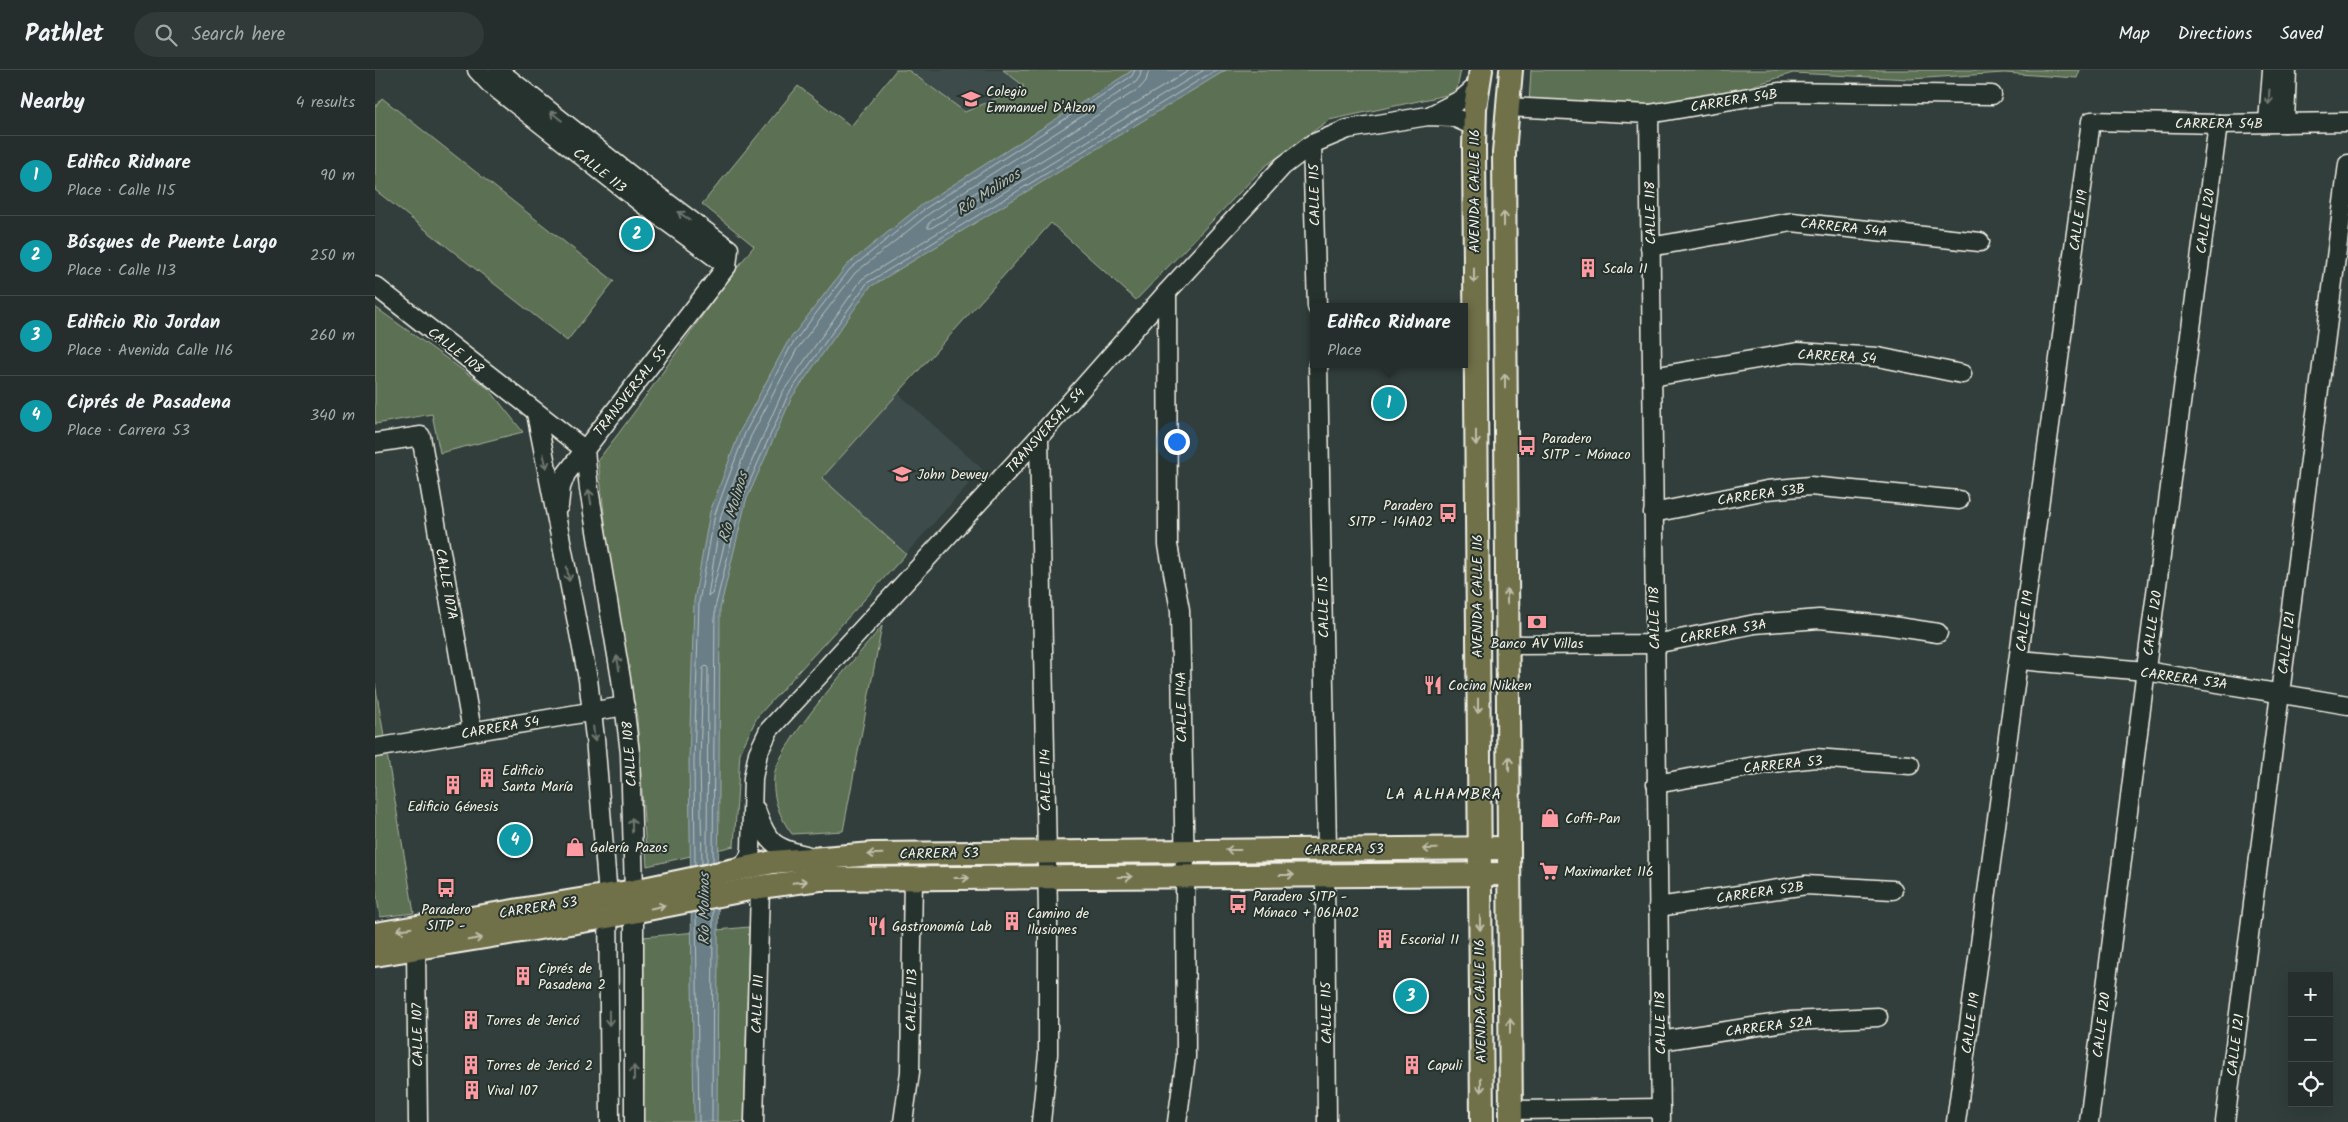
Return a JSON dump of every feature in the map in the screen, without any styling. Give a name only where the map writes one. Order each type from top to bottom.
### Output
[{"type":"main road","points":[[1511,70],[1506,107],[1504,163],[1511,1116]]},
{"type":"main road","name":"AVENIDA CALLE 116","points":[[1480,78],[1474,126],[1481,1122]]},
{"type":"main road","name":"CARRERA 53","points":[[375,934],[634,902],[681,892],[735,877],[773,862],[817,857],[873,854],[1509,848]]},
{"type":"main road","name":"CARRERA 53","points":[[735,877],[760,887],[820,879],[1509,874]]},
{"type":"main road","name":"CARRERA 53","points":[[375,955],[416,948],[607,906]]},
{"type":"street","points":[[2272,70],[2276,123]]},
{"type":"street","points":[[2276,123],[2287,70]]},
{"type":"street","name":"CALLE 113","points":[[491,73],[724,244],[729,249],[727,266],[640,202],[491,73]]},
{"type":"street","points":[[1428,116],[1462,99],[1480,78]]},
{"type":"street","name":"CARRERA 54B","points":[[1506,107],[1649,114],[1779,92],[1992,96]]},
{"type":"street","name":"CALLE 118","points":[[1649,114],[1661,1115]]},
{"type":"street","points":[[1312,144],[1348,129],[1428,116],[1453,117],[1474,126]]},
{"type":"street","name":"CARRERA 54B","points":[[2091,120],[2218,124],[2348,122]]},
{"type":"street","name":"CALLE 119","points":[[1956,1122],[2091,120]]},
{"type":"street","name":"CALLE 120","points":[[2089,1122],[2218,124]]},
{"type":"street","name":"TRANSVERSAL 54","points":[[735,877],[749,857],[751,849],[753,778],[758,753],[769,730],[1039,437],[1167,292],[1283,166],[1312,144]]},
{"type":"street","name":"CALLE 115","points":[[1312,144],[1317,303]]},
{"type":"street","name":"CALLE 121","points":[[2225,1122],[2348,164]]},
{"type":"street","name":"CARRERA 54A","points":[[1650,247],[1792,222],[1980,242]]},
{"type":"street","name":"TRANSVERSAL 55","points":[[560,526],[561,486],[566,474],[727,266]]},
{"type":"street","name":"CALLE 108","points":[[375,286],[585,450],[589,489],[625,706],[630,753],[634,902],[634,1122]]},
{"type":"street","name":"CALLE 114A","points":[[1167,292],[1168,544],[1180,610],[1185,876],[1186,1057],[1177,1122]]},
{"type":"street","name":"CARRERA 54","points":[[1652,377],[1798,352],[1878,357],[1962,374]]},
{"type":"street","name":"CALLE 115","points":[[1318,368],[1327,850]]},
{"type":"street","points":[[536,413],[560,526],[592,711],[607,906],[610,1122]]},
{"type":"street","name":"CALLE 107A","points":[[375,443],[421,436],[472,731]]},
{"type":"street","name":"CALLE 114","points":[[1039,437],[1047,852],[1048,1054],[1041,1122]]},
{"type":"street","name":"CARRERA 53B","points":[[1653,513],[1767,490],[1810,486],[1959,500]]},
{"type":"street","name":"CARRERA 53A","points":[[1508,645],[1655,644],[1755,624],[1819,619],[1885,625],[1938,633]]},
{"type":"street","name":"CARRERA 53A","points":[[2019,660],[2146,671],[2280,692],[2348,705]]},
{"type":"street","name":"CARRERA 54","points":[[375,748],[625,706]]},
{"type":"street","name":"CARRERA 53","points":[[1656,784],[1772,763],[1815,758],[1910,764]]},
{"type":"street","name":"TRANSVERSAL 54","points":[[753,802],[763,831],[773,845],[789,852],[817,857]]},
{"type":"street","name":"CALLE 115","points":[[1325,875],[1327,1122]]},
{"type":"street","name":"CALLE 113","points":[[903,1122],[910,1072],[913,878]]},
{"type":"street","name":"CARRERA 52B","points":[[1658,907],[1806,884],[1893,890]]},
{"type":"street","name":"CALLE 111","points":[[754,1122],[760,887]]},
{"type":"street","name":"CALLE 107","points":[[416,948],[419,1122]]},
{"type":"street","name":"CARRERA 52A","points":[[1660,1041],[1791,1021],[1878,1017]]},
{"type":"street","points":[[1511,1116],[1661,1115]]},
{"type":"shaded area","name":"Colegio Emmanuel D'Alzon","points":[[909,70],[1036,70],[1025,86],[964,112]]},
{"type":"shaded area","name":"John Dewey","points":[[898,393],[982,469],[906,554],[822,478]]},
{"type":"green space","points":[[896,70],[908,70],[965,112],[1024,86],[1003,70],[1461,70],[1456,93],[1329,120],[1264,167],[1136,300],[1051,223],[822,478],[906,554],[757,717],[740,753],[734,846],[647,866],[637,717],[611,574],[598,460],[754,246],[702,204],[798,86],[851,126]]},
{"type":"green space","points":[[1531,70],[2080,70],[2077,78],[2004,73],[1910,79],[1793,73],[1702,102],[1641,109],[1529,104]]},
{"type":"green space","points":[[382,98],[614,281],[567,341],[375,190],[375,107]]},
{"type":"green space","points":[[375,307],[489,389],[523,432],[440,453],[432,414],[375,424]]},
{"type":"green space","points":[[882,626],[843,831],[792,834],[784,821],[774,793],[774,777],[778,763],[788,744],[803,723]]},
{"type":"green space","points":[[375,683],[414,913],[380,917],[375,885]]},
{"type":"green space","points":[[749,927],[744,1122],[643,1122],[645,1025],[643,937]]},
{"type":"water","name":"Río Molinos","points":[[1133,70],[1226,70],[870,287],[792,397],[746,501],[720,609],[717,1122],[694,1122],[689,761],[694,601],[710,512],[740,431],[787,343],[847,265],[923,204]]},
{"type":"place","name":"Colegio Emmanuel D'Alzon","points":[[971,99]]},
{"type":"place","name":"Bósques de Puente Largo","points":[[637,234]]},
{"type":"place","name":"Scala II","points":[[1588,268]]},
{"type":"place","name":"Edifico Ridnare","points":[[1389,403]]},
{"type":"place","name":"Paradero SITP - Mónaco","points":[[1527,446]]},
{"type":"place","name":"John Dewey","points":[[902,474]]},
{"type":"place","name":"Paradero SITP - 141A02","points":[[1448,513]]},
{"type":"place","name":"Banco AV Villas","points":[[1537,622]]},
{"type":"place","name":"Cocina Nikken","points":[[1433,685]]},
{"type":"place","name":"Edificio Santa María","points":[[487,778]]},
{"type":"place","name":"Edificio Génesis","points":[[453,785]]},
{"type":"place","name":"Coffi-Pan","points":[[1550,818]]},
{"type":"place","name":"Ciprés de Pasadena","points":[[515,840]]},
{"type":"place","name":"Galería Pazos","points":[[575,847]]},
{"type":"place","name":"Maximarket 116","points":[[1549,871]]},
{"type":"place","name":"Paradero SITP -","points":[[446,888]]},
{"type":"place","name":"Paradero SITP - Mónaco + 061A02","points":[[1238,904]]},
{"type":"place","name":"Camino de Ilusiones","points":[[1012,921]]},
{"type":"place","name":"Gastronomía Lab","points":[[877,926]]},
{"type":"place","name":"Escorial II","points":[[1385,939]]},
{"type":"place","name":"Ciprés de Pasadena 2","points":[[523,976]]},
{"type":"place","name":"Edificio Rio Jordan","points":[[1411,996]]},
{"type":"place","name":"Torres de Jericó","points":[[471,1020]]},
{"type":"place","name":"Torres de Jericó 2","points":[[471,1065]]},
{"type":"place","name":"Capuli","points":[[1412,1065]]},
{"type":"place","name":"Vival 107","points":[[472,1090]]},
{"type":"district","name":"LA ALHAMBRA","points":[[1444,793]]}]
